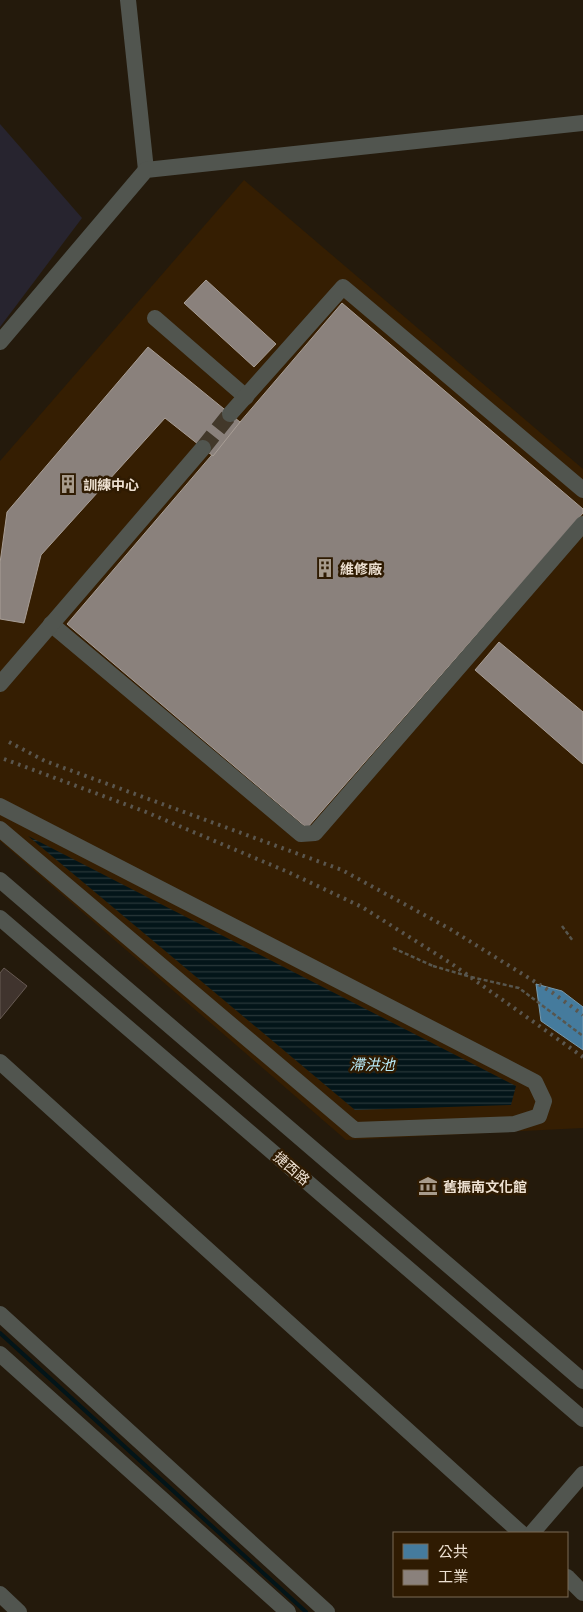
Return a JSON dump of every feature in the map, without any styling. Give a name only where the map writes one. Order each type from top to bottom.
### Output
[{"type":"street","points":[[128,0],[146,170]]},
{"type":"street","points":[[0,342],[146,170],[583,124]]},
{"type":"street","points":[[230,414],[343,287],[583,490]]},
{"type":"street","points":[[156,318],[246,397]]},
{"type":"street","points":[[0,684],[203,448]]},
{"type":"street","points":[[51,624],[301,834],[314,833],[583,524]]},
{"type":"street","points":[[0,806],[535,1082],[544,1101],[539,1116],[514,1124],[355,1130],[0,829]]},
{"type":"street","name":"捷西路","points":[[0,880],[583,1381]]},
{"type":"street","name":"捷西路","points":[[0,918],[583,1419]]},
{"type":"street","points":[[0,1062],[520,1532]]},
{"type":"street","points":[[0,1314],[328,1612]]},
{"type":"street","points":[[0,1354],[288,1612]]},
{"type":"street","points":[[533,1532],[583,1474]]},
{"type":"street","points":[[568,1578],[583,1593]]},
{"type":"street","points":[[0,1594],[19,1612]]},
{"type":"path","points":[[562,926],[573,940]]},
{"type":"path","points":[[393,948],[411,958],[433,966],[519,988],[583,1036]]},
{"type":"shaded area","points":[[0,124],[82,218],[0,327]]},
{"type":"shaded area","points":[[244,180],[583,469],[583,1128],[346,1140],[0,841],[0,461]]},
{"type":"water","name":"滯洪池","points":[[28,836],[516,1086],[511,1105],[355,1110]]},
{"type":"building: 公共","points":[[536,984],[562,991],[583,1007],[583,1050],[541,1021]]},
{"type":"building: 工業","points":[[206,280],[276,344],[254,367],[184,303]]},
{"type":"building: 工業","name":"維修廠","points":[[342,303],[583,509],[583,513],[307,828],[67,624]]},
{"type":"building: 工業","name":"訓練中心","points":[[148,347],[240,422],[213,456],[165,418],[41,555],[24,623],[0,619],[0,563],[7,512]]},
{"type":"building: 工業","points":[[499,642],[583,712],[583,764],[475,670]]},
{"type":"building: 其他","points":[[4,968],[27,986],[0,1019],[0,973]]},
{"type":"waterway","points":[[0,1333],[306,1612]]},
{"type":"tunnel","points":[[203,448],[230,414]]},
{"type":"railway","points":[[9,742],[45,761],[342,870],[450,929],[553,993],[583,1015]]},
{"type":"railway","points":[[4,759],[146,812],[288,872],[362,907],[452,964],[583,1057]]},
{"type":"place","name":"訓練中心","points":[[68,484]]},
{"type":"place","name":"維修廠","points":[[325,568]]},
{"type":"place","name":"舊振南文化館","points":[[428,1186]]}]
